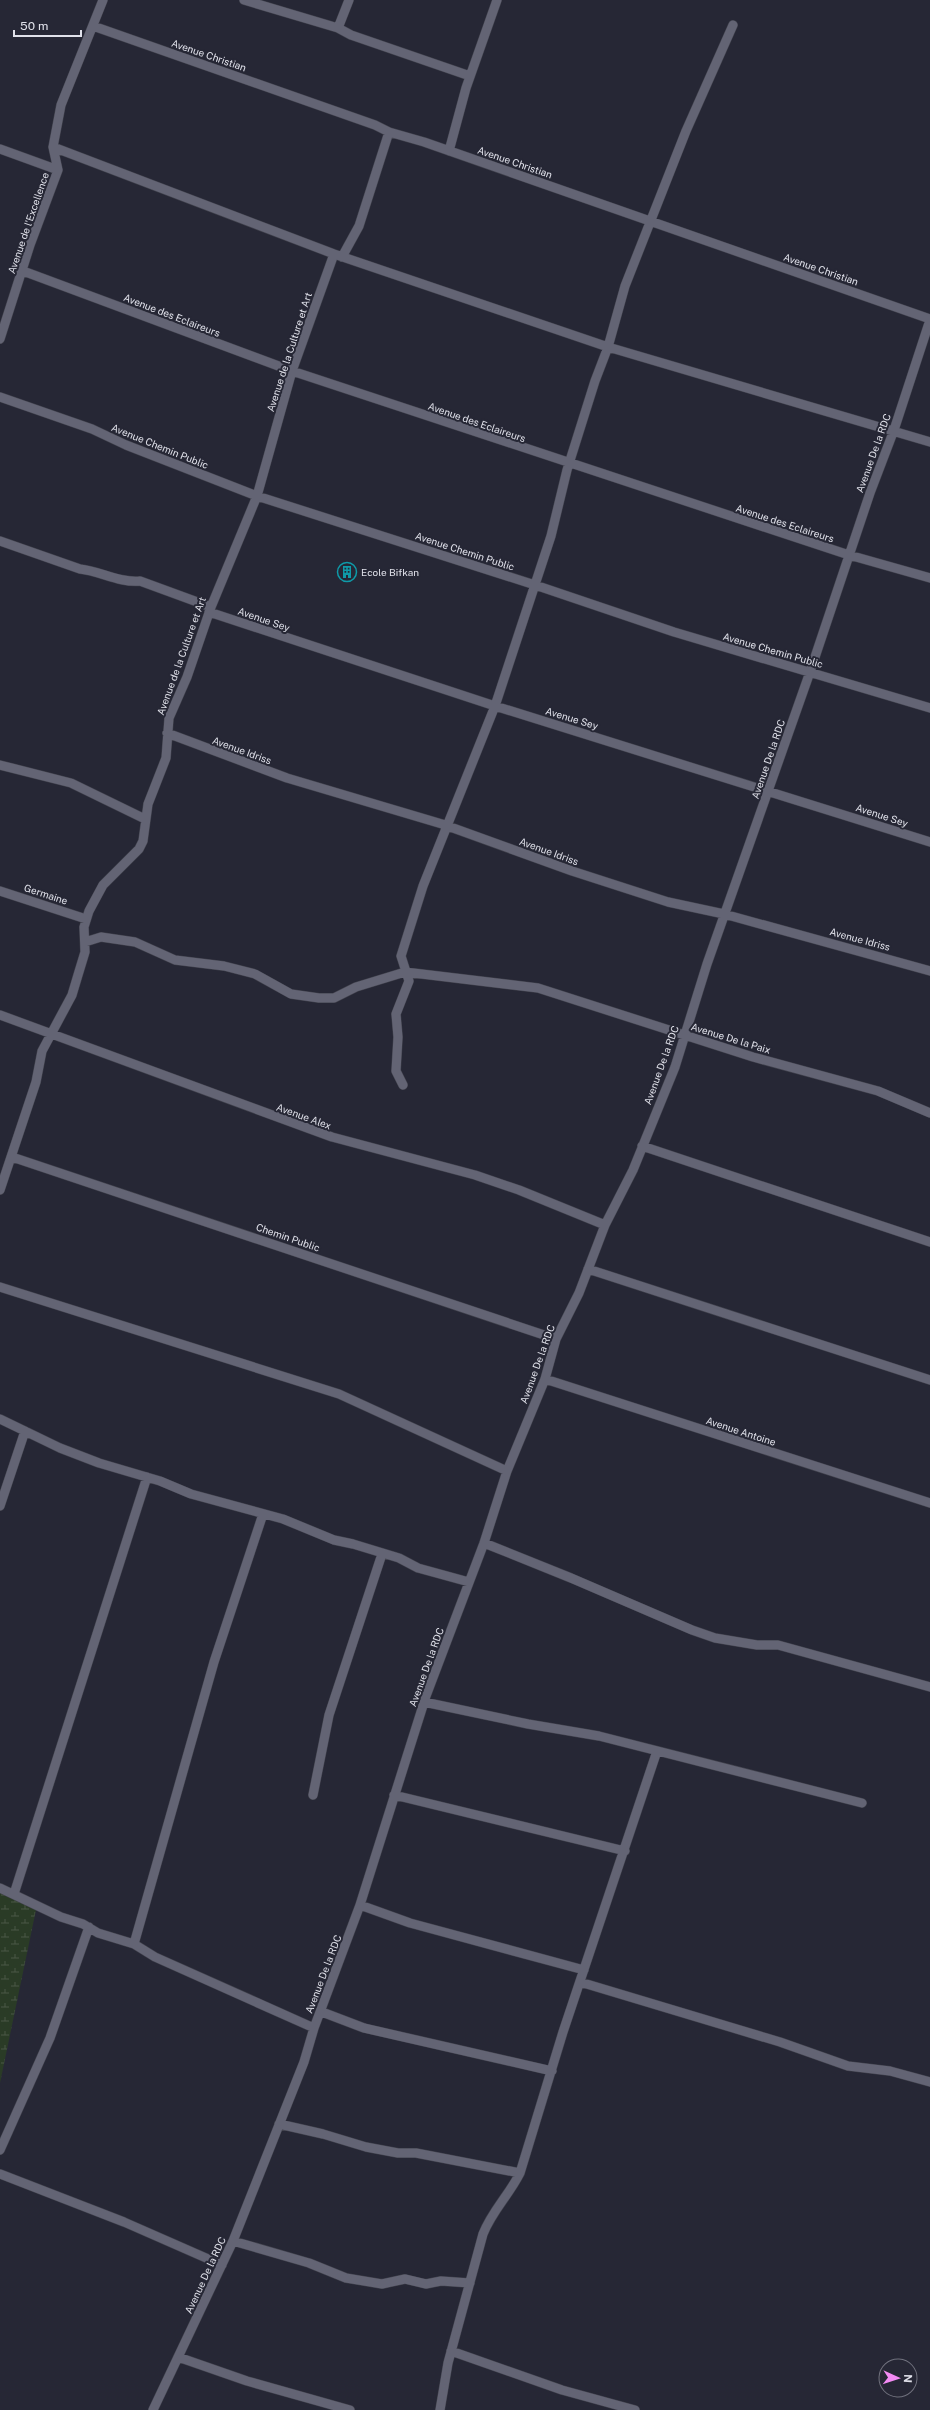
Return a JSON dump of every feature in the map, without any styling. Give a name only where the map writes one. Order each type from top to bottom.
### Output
[{"type":"street","name":"Avenue de l'Excellence","points":[[0,339],[58,170],[53,147],[61,105],[80,54],[103,0]]},
{"type":"street","points":[[244,0],[338,28],[351,35],[470,76]]},
{"type":"street","points":[[338,28],[349,0]]},
{"type":"street","points":[[449,151],[470,76],[497,0]]},
{"type":"street","points":[[403,1085],[396,1071],[398,1036],[396,1014],[410,981],[405,972],[401,956],[430,864],[448,827],[495,706],[551,536],[570,464],[595,381],[608,347],[620,300],[686,131],[733,25]]},
{"type":"street","name":"Avenue Christian","points":[[93,26],[375,125],[389,132],[449,151],[930,320]]},
{"type":"street","name":"Avenue de la Culture et Art","points":[[0,1190],[36,1082],[42,1051],[72,995],[85,952],[83,935],[86,919],[103,886],[139,849],[145,833],[145,820],[152,791],[166,758],[169,718],[187,677],[210,610],[258,496],[292,372],[338,255],[359,226],[389,132]]},
{"type":"street","points":[[53,147],[338,255],[608,347],[686,368],[750,391],[894,430],[930,442]]},
{"type":"street","points":[[0,149],[58,170]]},
{"type":"street","name":"Avenue des Eclaireurs","points":[[23,271],[292,372],[849,555],[930,578]]},
{"type":"street","name":"Avenue De la RDC","points":[[153,2410],[233,2241],[304,2062],[314,2028],[322,2012],[360,1906],[424,1702],[484,1543],[507,1471],[545,1380],[556,1339],[579,1293],[605,1225],[633,1170],[675,1067],[724,914],[769,790],[849,555],[894,430],[930,320]]},
{"type":"street","name":"Avenue Chemin Public","points":[[0,397],[92,429],[126,445],[258,496],[535,585],[674,632],[930,708]]},
{"type":"street","name":"Avenue Sey","points":[[0,541],[80,569],[92,570],[131,582],[140,581],[210,610],[495,706],[769,790],[930,842]]},
{"type":"street","name":"Avenue Idriss","points":[[167,733],[287,778],[448,827],[572,871],[668,902],[724,914],[930,971]]},
{"type":"street","points":[[0,765],[71,783],[145,820]]},
{"type":"street","name":"Germaine","points":[[0,891],[86,919]]},
{"type":"street","points":[[85,942],[101,936],[135,942],[175,960],[224,966],[255,974],[291,994],[319,998],[334,998],[356,987],[405,972]]},
{"type":"street","name":"Avenue De la Paix","points":[[405,972],[538,988],[752,1057],[878,1091],[930,1113]]},
{"type":"street","name":"Avenue Alex","points":[[0,1015],[332,1137],[475,1175],[519,1190],[605,1225]]},
{"type":"street","points":[[642,1146],[930,1242]]},
{"type":"street","name":"Chemin Public","points":[[12,1157],[556,1339]]},
{"type":"street","points":[[588,1269],[930,1380]]},
{"type":"street","points":[[0,1287],[339,1394],[507,1471]]},
{"type":"street","name":"Avenue Antoine","points":[[545,1380],[930,1504]]},
{"type":"street","points":[[0,1419],[99,1463],[147,1477],[192,1494],[303,1526],[334,1540],[382,1554],[418,1568],[469,1582]]},
{"type":"street","points":[[0,1506],[25,1431]]},
{"type":"street","points":[[14,1894],[147,1477]]},
{"type":"street","points":[[134,1944],[214,1662],[263,1514]]},
{"type":"street","points":[[484,1543],[715,1638],[756,1645],[778,1645],[930,1687]]},
{"type":"street","points":[[313,1794],[329,1715],[382,1554]]},
{"type":"street","points":[[424,1702],[528,1724],[599,1736],[862,1803]]},
{"type":"street","points":[[440,2410],[451,2351],[488,2220],[514,2186],[520,2173],[580,1982],[656,1751]]},
{"type":"street","points":[[394,1795],[624,1851]]},
{"type":"street","points":[[0,1888],[61,1917],[89,1927],[98,1933],[134,1944],[155,1957],[314,2028]]},
{"type":"street","points":[[360,1906],[410,1923],[584,1970]]},
{"type":"street","points":[[0,2150],[50,2038],[89,1927]]},
{"type":"street","points":[[580,1982],[780,2042],[848,2066],[890,2071],[930,2082]]},
{"type":"street","points":[[322,2012],[364,2028],[552,2071]]},
{"type":"street","points":[[279,2124],[323,2134],[366,2147],[398,2153],[416,2153],[520,2173]]},
{"type":"street","points":[[0,2174],[124,2222],[222,2265]]},
{"type":"street","points":[[233,2241],[309,2263],[346,2278],[382,2284],[405,2279],[426,2284],[441,2281],[470,2283]]},
{"type":"street","points":[[451,2351],[510,2373],[634,2410]]},
{"type":"street","points":[[178,2357],[247,2380],[350,2410]]},
{"type":"green space","points":[[0,1888],[37,1905],[0,2083]]},
{"type":"place","name":"Ecole Bifkan","points":[[347,572]]}]
